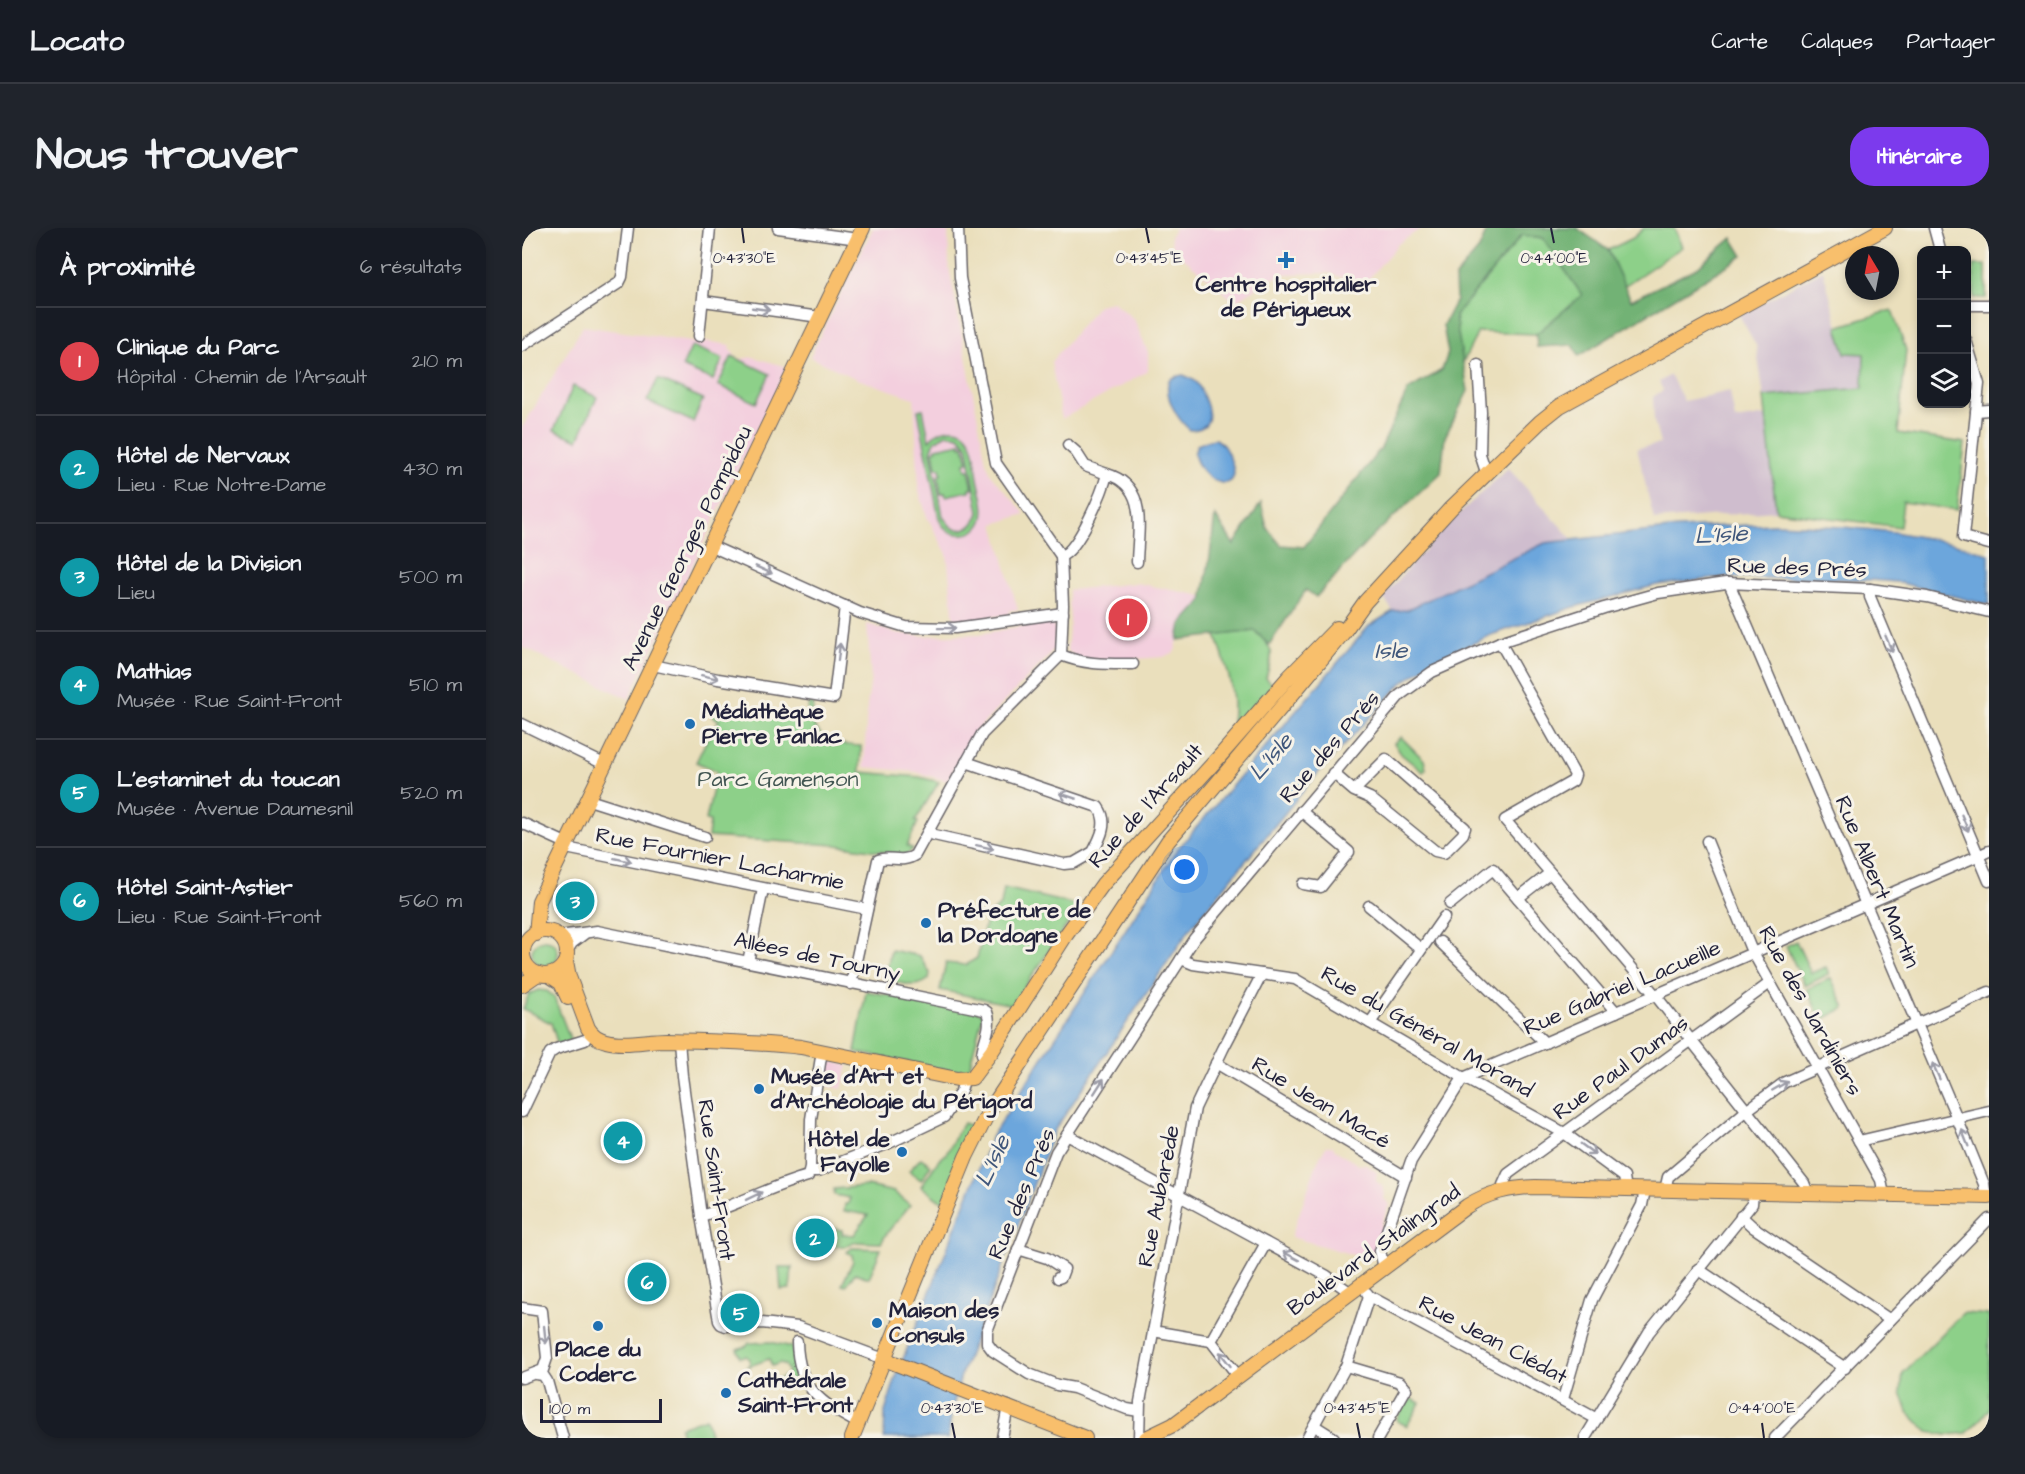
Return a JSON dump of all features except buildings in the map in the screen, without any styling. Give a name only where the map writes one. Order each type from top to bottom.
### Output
[{"type":"main road","points":[[852,1438],[889,1361],[966,1157],[988,1113],[1168,841],[1296,676],[1307,664],[1314,669],[1365,602],[1451,508],[1540,422],[1560,406],[1885,228]]},
{"type":"main road","name":"Avenue Georges Pompidou","points":[[526,951],[537,906],[861,233]]},
{"type":"main road","name":"Rue de l'Arsault","points":[[964,1080],[972,1078],[986,1060],[1060,944],[1103,884],[1365,602]]},
{"type":"main road","name":"Avenue Georges Pompidou","points":[[548,886],[544,910],[546,920],[555,935]]},
{"type":"main road","points":[[675,1040],[607,1050],[594,1047],[585,1040],[562,985],[530,969],[526,951],[543,932],[555,935],[566,956],[569,977],[588,1028],[598,1038],[614,1042],[675,1040],[777,1045],[822,1051],[964,1080]]},
{"type":"main road","points":[[522,985],[543,974],[559,970],[566,956]]},
{"type":"main road","name":"Boulevard Stalingrad","points":[[1152,1436],[1173,1425],[1238,1376],[1361,1291],[1384,1268],[1467,1206],[1503,1190],[1535,1187],[1988,1197]]},
{"type":"main road","points":[[889,1361],[1085,1438]]},
{"type":"street","points":[[522,346],[619,283],[622,277],[628,228]]},
{"type":"street","points":[[699,336],[710,228]]},
{"type":"street","points":[[778,228],[861,233]]},
{"type":"street","points":[[851,984],[878,860],[884,858],[905,860],[918,851],[982,734],[1061,655],[1063,613],[1061,556],[996,463],[960,278],[958,228]]},
{"type":"street","points":[[1934,228],[1939,246]]},
{"type":"street","points":[[703,302],[820,317]]},
{"type":"street","points":[[1971,305],[1989,305]]},
{"type":"street","points":[[1970,354],[1979,384],[1963,537],[1989,544]]},
{"type":"street","points":[[1478,365],[1481,412],[1480,454],[1487,475]]},
{"type":"street","points":[[1976,411],[1989,410]]},
{"type":"street","points":[[1068,446],[1085,466],[1124,481],[1133,494],[1138,519],[1137,562]]},
{"type":"street","points":[[1061,556],[1066,555],[1074,546],[1104,488],[1107,474]]},
{"type":"street","points":[[711,546],[888,623],[922,628],[955,628],[1063,613]]},
{"type":"street","name":"Rue des Prés","points":[[1139,1411],[1127,1409],[1074,1388],[1057,1385],[1029,1374],[990,1349],[987,1343],[987,1331],[1056,1152],[1181,959],[1194,939],[1400,695],[1431,672],[1500,642],[1658,593],[1729,583],[1870,589],[1927,597],[1989,612]]},
{"type":"street","name":"Rue Albert Martin","points":[[1729,583],[1988,1197]]},
{"type":"street","points":[[1870,589],[1870,597],[1989,881]]},
{"type":"street","points":[[653,665],[718,679],[834,698],[845,606]]},
{"type":"street","points":[[1500,642],[1575,775],[1573,781],[1505,820],[1654,995],[1804,1183],[1808,1193]]},
{"type":"street","points":[[1061,655],[1095,663],[1134,664]]},
{"type":"street","points":[[522,724],[606,765]]},
{"type":"street","points":[[1333,773],[1354,791],[1370,798],[1435,851],[1443,853],[1463,834],[1465,828],[1386,759],[1354,791]]},
{"type":"street","points":[[928,832],[934,836],[1064,864],[1074,863],[1093,852],[1099,842],[1105,822],[1098,807],[966,762]]},
{"type":"street","points":[[589,800],[705,837]]},
{"type":"street","points":[[1301,811],[1349,852],[1321,887],[1303,884]]},
{"type":"street","name":"Rue Fournier Lacharmie","points":[[522,823],[567,846],[763,889],[867,909]]},
{"type":"street","name":"Rue des Jardiniers","points":[[1707,841],[1750,947],[1881,1180],[1884,1195]]},
{"type":"street","name":"Rue Gabriel Lacueille","points":[[1464,1078],[1989,851]]},
{"type":"street","points":[[1450,904],[1493,870],[1616,1012]]},
{"type":"street","points":[[1518,898],[1550,873]]},
{"type":"street","points":[[748,962],[763,889]]},
{"type":"street","points":[[1369,906],[1421,950]]},
{"type":"street","points":[[1370,1023],[1444,917]]},
{"type":"street","points":[[566,956],[576,940],[589,932]]},
{"type":"street","name":"Allées de Tourny","points":[[555,935],[568,937],[589,932],[602,932],[987,1012],[990,1025],[982,1054],[986,1060]]},
{"type":"street","points":[[1440,942],[1545,1043]]},
{"type":"street","name":"Rue du Général Morand","points":[[1181,959],[1193,964],[1295,979],[1464,1078],[1564,1133],[1624,1177],[1626,1189]]},
{"type":"street","name":"Rue Aubarède","points":[[1139,1438],[1139,1411],[1196,1108],[1216,1063],[1262,974]]},
{"type":"street","name":"Rue Paul Dumas","points":[[1503,1190],[1508,1174],[1770,983]]},
{"type":"street","points":[[1665,1190],[1668,1178],[1773,1090],[1817,1067],[1989,992]]},
{"type":"street","points":[[522,1112],[550,1053],[585,1040]]},
{"type":"street","name":"Rue Saint-Front","points":[[675,1040],[716,1312],[721,1324],[729,1326],[762,1323],[798,1327],[889,1361]]},
{"type":"street","points":[[809,1173],[811,1119],[822,1051]]},
{"type":"street","name":"Rue Jean Macé","points":[[1216,1063],[1406,1176]]},
{"type":"street","points":[[1384,1268],[1380,1251],[1411,1161],[1464,1078]]},
{"type":"street","points":[[701,1216],[887,1144],[944,1117],[961,1091],[964,1080]]},
{"type":"street","points":[[1859,1141],[1989,1111]]},
{"type":"street","name":"Rue Jean Clédat","points":[[1067,1135],[1597,1419]]},
{"type":"street","points":[[1563,1399],[1592,1300],[1642,1205],[1645,1190]]},
{"type":"street","points":[[1585,1438],[1649,1332],[1752,1204],[1754,1192]]},
{"type":"street","points":[[1741,1216],[1753,1227],[1890,1320]]},
{"type":"street","points":[[1775,1438],[1989,1219]]},
{"type":"street","points":[[1211,1341],[1266,1243]]},
{"type":"street","points":[[1018,1249],[1047,1258],[1064,1269],[1061,1277],[1058,1278]]},
{"type":"street","points":[[1698,1269],[1845,1368]]},
{"type":"street","points":[[1307,1438],[1346,1366],[1361,1291]]},
{"type":"street","points":[[522,1308],[542,1311],[548,1358],[545,1367],[536,1374],[522,1378]]},
{"type":"street","points":[[1153,1330],[1211,1341],[1238,1376]]},
{"type":"street","points":[[797,1342],[801,1372],[808,1387],[834,1410],[858,1423]]},
{"type":"street","points":[[1346,1366],[1400,1382],[1406,1389],[1378,1438]]},
{"type":"street","points":[[536,1374],[544,1377],[550,1390],[563,1438]]},
{"type":"street","points":[[1002,1438],[1008,1406]]},
{"type":"street","points":[[1315,1426],[1334,1438]]},
{"type":"shaded area","points":[[873,228],[948,228],[949,267],[986,462],[991,474],[1025,514],[994,524],[1018,610],[1010,610],[1008,615],[954,622],[947,554],[927,517],[919,491],[914,398],[857,379],[810,357]]},
{"type":"shaded area","name":"Centre hospitalier de Périgueux","points":[[1175,228],[1422,228],[1398,244],[1366,282],[1359,283],[1328,273],[1284,274],[1267,281],[1235,302],[1173,249],[1170,237]]},
{"type":"shaded area","points":[[1823,270],[1845,353],[1864,354],[1863,388],[1764,397],[1756,345],[1739,315]]},
{"type":"shaded area","points":[[1113,302],[1134,319],[1148,352],[1148,371],[1062,419],[1051,362],[1098,305]]},
{"type":"shaded area","points":[[583,326],[704,344],[705,341],[731,345],[730,349],[735,356],[741,359],[753,357],[787,367],[629,699],[522,647],[522,428]]},
{"type":"shaded area","points":[[1670,375],[1684,401],[1730,391],[1735,420],[1767,415],[1776,511],[1654,520],[1637,448],[1660,444],[1654,421],[1653,397],[1663,390],[1659,382]]},
{"type":"shaded area","points":[[1508,468],[1572,539],[1545,543],[1407,611],[1393,611],[1383,597],[1443,529]]},
{"type":"shaded area","points":[[1136,583],[1203,596],[1202,601],[1181,624],[1176,649],[1173,653],[1163,657],[1110,661],[1078,659],[1067,650],[1070,622],[1069,590]]},
{"type":"shaded area","points":[[1044,622],[1052,624],[1056,630],[1054,648],[976,731],[947,781],[916,772],[864,767],[867,706],[871,679],[867,624],[897,633],[923,636],[980,634]]},
{"type":"shaded area","points":[[824,1060],[848,1065],[842,1089],[820,1084]]},
{"type":"shaded area","points":[[1327,1145],[1330,1147],[1332,1145],[1335,1150],[1359,1165],[1365,1164],[1377,1172],[1376,1181],[1383,1187],[1385,1195],[1383,1199],[1389,1205],[1371,1260],[1291,1237],[1318,1160]]},
{"type":"green space","points":[[1488,228],[1577,228],[1608,250],[1631,300],[1695,269],[1732,238],[1743,256],[1579,356],[1573,345],[1537,347],[1536,334],[1582,295],[1543,238],[1522,235],[1455,316],[1468,391],[1445,437],[1441,473],[1370,539],[1316,597],[1306,590],[1269,645],[1255,631],[1178,640],[1181,624],[1202,601],[1215,515],[1234,545],[1261,503],[1267,528],[1281,545],[1304,547],[1381,448],[1408,390],[1442,370],[1448,353],[1443,325],[1456,300],[1455,277],[1479,249]]},
{"type":"green space","points":[[1644,228],[1674,228],[1682,247],[1624,286],[1608,250],[1633,238]]},
{"type":"green space","points":[[1522,235],[1543,238],[1583,295],[1536,334],[1478,332],[1462,364],[1455,316]]},
{"type":"green space","points":[[1973,265],[1986,265],[1986,298],[1974,298]]},
{"type":"green space","points":[[1892,310],[1906,350],[1898,433],[1965,443],[1957,510],[1903,502],[1900,527],[1776,511],[1764,397],[1863,388],[1864,354],[1845,353],[1837,327]]},
{"type":"green space","points":[[692,346],[723,359],[713,380],[682,367]]},
{"type":"green space","points":[[732,356],[770,374],[756,403],[718,385]]},
{"type":"green space","points":[[658,379],[703,399],[693,422],[647,401]]},
{"type":"green space","points":[[573,386],[597,397],[578,440],[554,430]]},
{"type":"green space","points":[[923,409],[929,440],[939,432],[957,429],[971,442],[984,511],[980,524],[970,533],[950,532],[939,519],[918,410]],"holes":[[[946,434],[959,436],[967,446],[979,512],[973,524],[966,529],[952,528],[943,517],[931,451],[935,441]]]},
{"type":"green space","points":[[961,443],[961,446],[964,445],[968,462],[965,463],[966,470],[969,470],[973,488],[970,488],[970,491],[946,496],[945,493],[941,494],[938,476],[941,475],[940,468],[936,468],[933,451],[936,448]]},
{"type":"green space","points":[[1255,631],[1270,648],[1271,657],[1266,678],[1273,685],[1237,724],[1232,721],[1232,689],[1216,635]]},
{"type":"green space","name":"Parc Gamenson","points":[[809,701],[813,701],[813,721],[820,734],[832,741],[861,746],[860,772],[919,777],[939,782],[915,821],[918,822],[907,846],[913,849],[906,855],[836,845],[708,837],[710,821],[706,820],[717,771],[696,762],[709,735],[708,726],[714,729],[719,720],[712,716],[718,705],[736,712],[807,718]]},
{"type":"green space","points":[[1401,737],[1424,760],[1426,769],[1423,772],[1401,754],[1394,743]]},
{"type":"green space","points":[[1004,888],[1080,906],[1012,1005],[940,990],[946,963],[966,965],[977,958],[987,916],[1001,905]]},
{"type":"green space","points":[[545,940],[554,944],[558,953],[554,962],[545,966],[536,962],[532,953],[536,944]]},
{"type":"green space","points":[[1796,941],[1811,973],[1826,967],[1829,974],[1805,986],[1786,946]]},
{"type":"green space","points":[[891,950],[920,956],[930,973],[929,979],[914,985],[885,979]]},
{"type":"green space","points":[[1831,978],[1845,1008],[1821,1020],[1807,989]]},
{"type":"green space","points":[[538,990],[547,991],[554,997],[571,1041],[558,1045],[551,1023],[523,1009],[529,994]]},
{"type":"green space","points":[[866,991],[983,1014],[969,1069],[963,1073],[855,1052]]},
{"type":"green space","points":[[963,1123],[975,1127],[944,1201],[939,1200],[921,1186],[938,1161],[946,1154]]},
{"type":"green space","points":[[921,1158],[931,1165],[921,1180],[909,1171]]},
{"type":"green space","points":[[867,1186],[894,1192],[910,1205],[881,1243],[853,1242],[846,1246],[829,1247],[827,1228],[842,1230],[842,1234],[854,1235],[868,1215],[844,1211],[845,1204],[848,1204],[850,1198],[834,1195],[834,1189]]},
{"type":"green space","points":[[852,1248],[881,1249],[869,1278],[855,1273],[846,1286],[842,1285],[853,1261],[852,1255],[847,1252]]},
{"type":"green space","points":[[779,1267],[792,1267],[790,1289],[781,1290]]},
{"type":"green space","points":[[1963,1313],[1989,1315],[1989,1410],[1967,1433],[1947,1435],[1928,1432],[1908,1412],[1901,1392],[1903,1373]]},
{"type":"green space","points":[[770,1342],[792,1347],[797,1369],[794,1369],[796,1377],[779,1387],[777,1380],[788,1372],[785,1365],[780,1363],[772,1366],[769,1359],[747,1367],[750,1359],[746,1356],[740,1357],[737,1349],[749,1343]]},
{"type":"green space","points":[[1408,1397],[1420,1403],[1407,1426],[1397,1419]]},
{"type":"green space","points":[[706,1418],[711,1438],[682,1438],[680,1427]]},
{"type":"water","points":[[1183,375],[1197,383],[1209,413],[1207,423],[1198,429],[1190,430],[1185,426],[1176,414],[1168,393],[1169,380]]},
{"type":"water","points":[[1216,439],[1226,450],[1234,470],[1233,478],[1228,482],[1222,483],[1206,474],[1194,454],[1197,445]]},
{"type":"water","name":"Isle","points":[[1776,524],[1894,532],[1953,543],[1989,554],[1989,605],[1897,582],[1870,580],[1728,577],[1657,585],[1574,607],[1491,635],[1431,663],[1402,683],[1318,773],[1189,930],[1054,1131],[961,1375],[948,1438],[884,1438],[885,1412],[897,1374],[992,1136],[1177,850],[1369,626],[1393,611],[1407,610],[1545,543],[1678,528]]},
{"type":"place","name":"Centre hospitalier de Périgueux","points":[[1286,260]]},
{"type":"place","name":"Clinique du Parc","points":[[1128,618]]},
{"type":"place","name":"Médiathèque Pierre Fanlac","points":[[690,724]]},
{"type":"place","name":"Hôtel de la Division","points":[[575,901]]},
{"type":"place","name":"Préfecture de la Dordogne","points":[[926,923]]},
{"type":"place","name":"Musée d'Art et d'Archéologie du Périgord","points":[[759,1089]]},
{"type":"place","name":"Mathias","points":[[623,1141]]},
{"type":"place","name":"Hôtel de Fayolle","points":[[902,1152]]},
{"type":"place","name":"Hôtel de Nervaux","points":[[815,1238]]},
{"type":"place","name":"Hôtel Saint-Astier","points":[[647,1282]]},
{"type":"place","name":"L'estaminet du toucan","points":[[740,1313]]},
{"type":"place","name":"Maison des Consuls","points":[[877,1323]]},
{"type":"place","name":"Place du Coderc","points":[[598,1326]]},
{"type":"place","name":"Cathédrale Saint-Front","points":[[726,1393]]},
{"type":"water label","name":"L'Isle","points":[[1721,535]]},
{"type":"water label","name":"L'Isle","points":[[1271,757]]},
{"type":"water label","name":"L'Isle","points":[[993,1161]]}]
